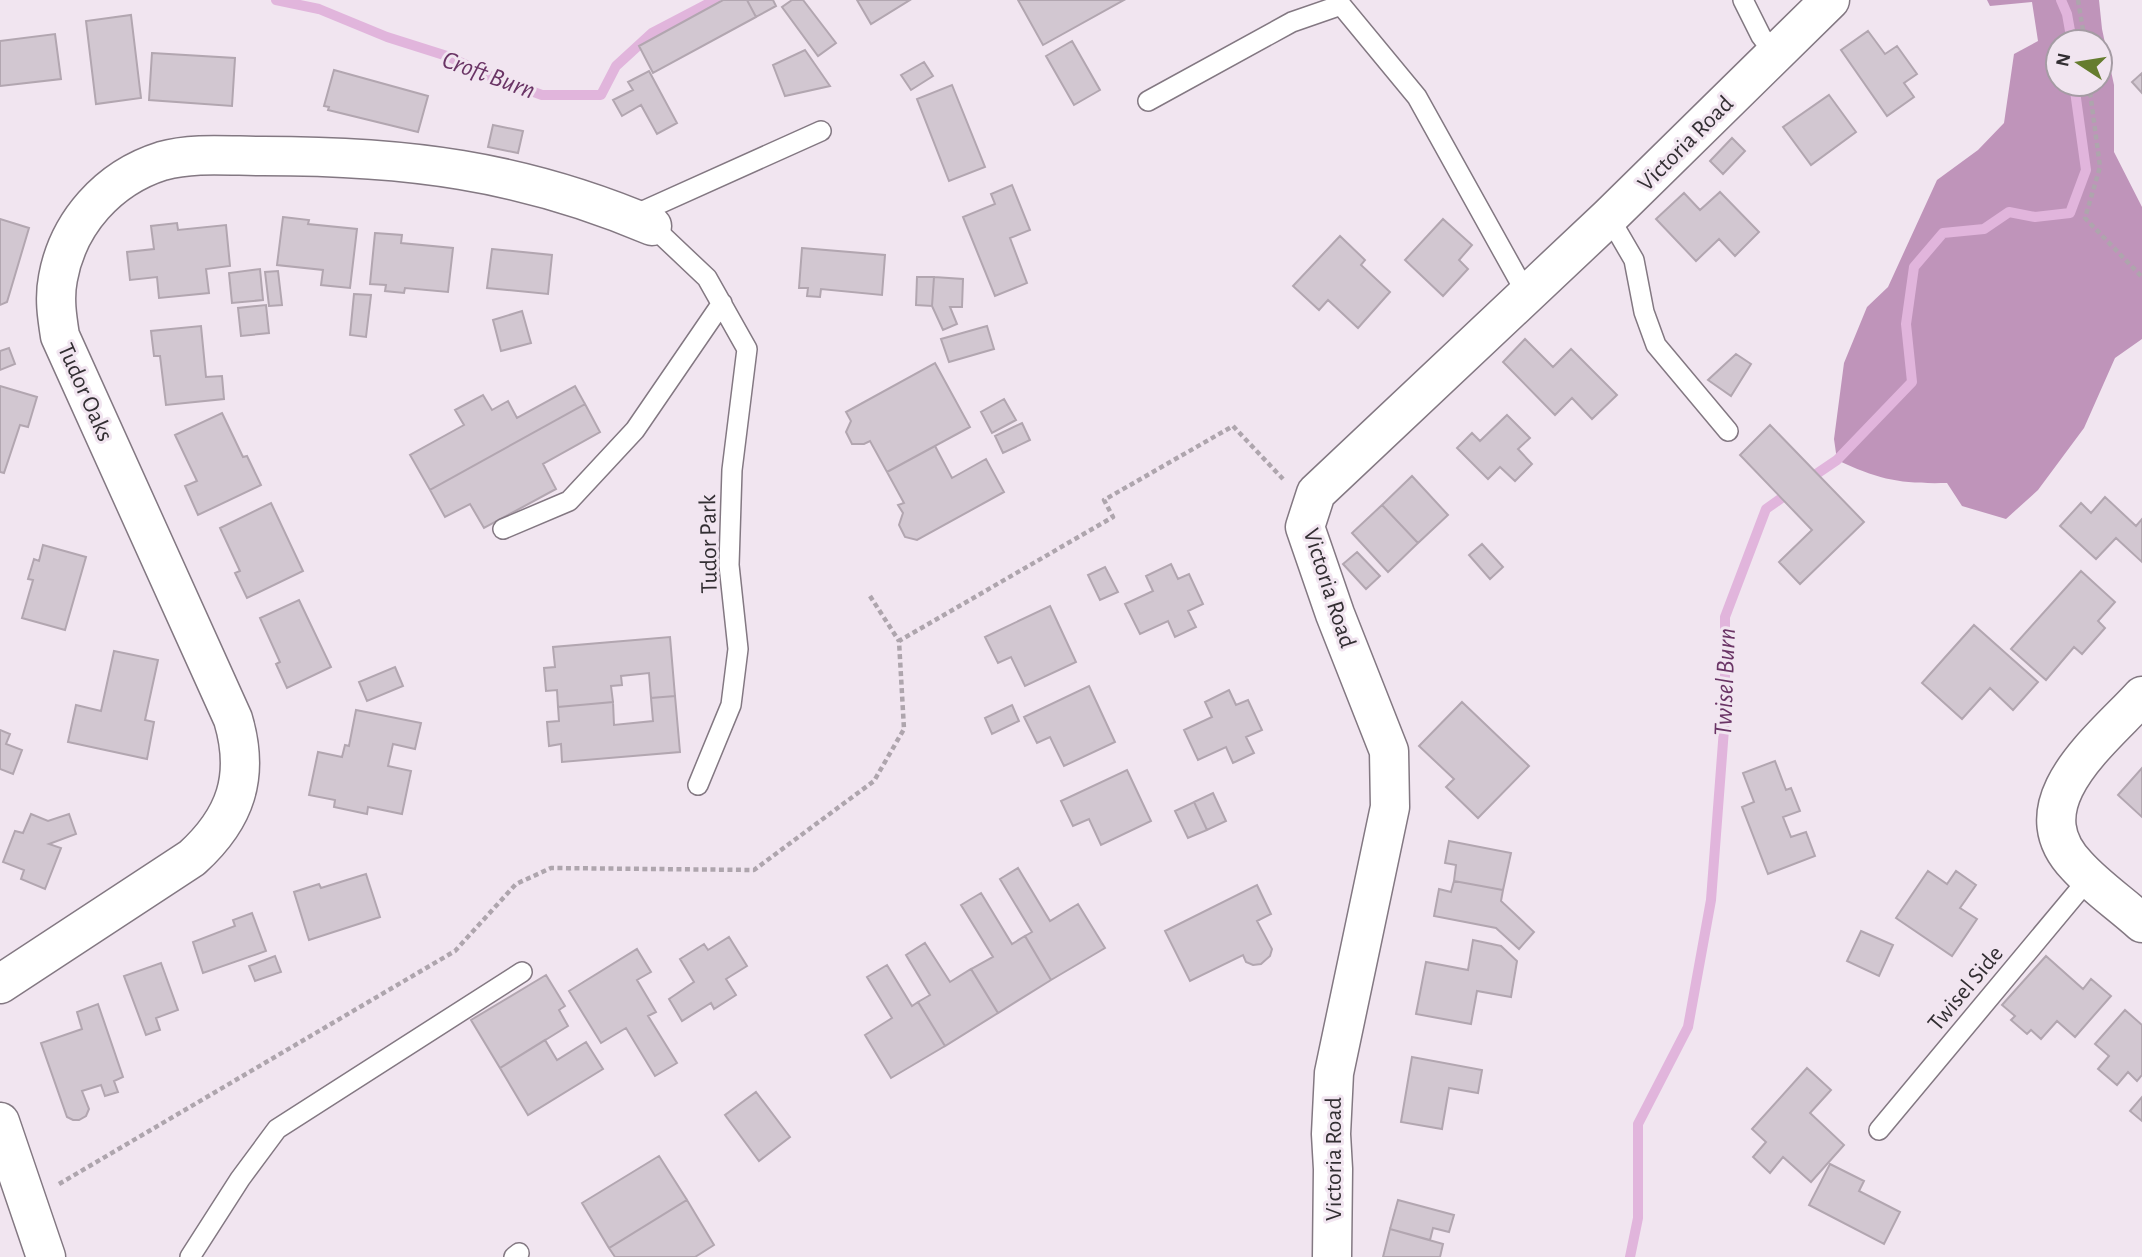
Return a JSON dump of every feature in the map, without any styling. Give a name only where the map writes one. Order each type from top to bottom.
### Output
[{"type":"street","name":"Victoria Road","points":[[1332,1257],[1331,1133],[1334,1073],[1390,807],[1389,751],[1335,614],[1306,527],[1316,493],[1609,217],[1830,0]]},
{"type":"street","name":"Tudor Oaks","points":[[0,984],[192,858],[208,843],[232,807],[241,764],[233,719],[60,337],[56,308],[64,253],[76,227],[93,205],[114,185],[137,171],[163,161],[191,156],[326,156],[412,162],[470,170],[581,198],[642,221]]},
{"type":"street","points":[[2142,696],[2070,774],[2056,807],[2056,825],[2060,841],[2077,867],[2142,923]]},
{"type":"street","points":[[0,1122],[46,1257]]},
{"type":"lane","points":[[1743,0],[1761,36],[1775,54]]},
{"type":"lane","points":[[1148,101],[1292,22],[1341,5],[1417,97],[1526,293]]},
{"type":"lane","points":[[642,221],[821,131]]},
{"type":"lane","points":[[1609,217],[1634,260],[1644,312],[1656,345],[1728,432]]},
{"type":"lane","name":"Tudor Park","points":[[642,221],[708,278],[747,349],[732,470],[730,511],[729,565],[738,649],[731,705],[698,785]]},
{"type":"lane","points":[[503,529],[569,501],[635,430],[722,303]]},
{"type":"lane","name":"Twisel Side","points":[[1879,1130],[2090,877]]},
{"type":"lane","points":[[190,1257],[240,1179],[277,1129],[522,972]]},
{"type":"path","points":[[2078,0],[2083,28]]},
{"type":"path","points":[[2091,98],[2100,167],[2085,218],[2142,277]]},
{"type":"path","points":[[870,596],[900,641]]},
{"type":"shaded area","points":[[1987,0],[2099,0],[2102,28],[2044,28],[2044,98],[2114,98],[2114,152],[2142,207],[2142,339],[2115,358],[2084,428],[2038,490],[2006,519],[1962,506],[1947,483],[1916,483],[1891,479],[1837,460],[1834,439],[1844,363],[1867,307],[1888,287],[1937,180],[1978,150],[2004,123],[2014,54],[2038,41],[2032,2],[1990,6]]},
{"type":"building","points":[[723,0],[747,0],[756,17],[653,73],[639,46]]},
{"type":"building","points":[[747,0],[773,0],[776,6],[756,17]]},
{"type":"building","points":[[792,0],[803,0],[836,43],[818,56],[782,7]]},
{"type":"building","points":[[857,0],[910,0],[871,24]]},
{"type":"building","points":[[1018,0],[1124,0],[1043,45]]},
{"type":"building","points":[[131,15],[141,98],[96,104],[86,21]]},
{"type":"building","points":[[1868,31],[1885,54],[1897,46],[1917,74],[1904,83],[1914,97],[1887,116],[1841,50]]},
{"type":"building","points":[[55,34],[61,79],[0,86],[0,41]]},
{"type":"building","points":[[1072,41],[1100,90],[1074,105],[1046,56]]},
{"type":"building","points":[[805,50],[830,86],[785,96],[773,65]]},
{"type":"building","points":[[152,53],[235,58],[232,106],[149,100]]},
{"type":"building","points":[[924,62],[933,76],[911,90],[901,75]]},
{"type":"building","points":[[334,70],[428,96],[418,132],[328,110],[329,107],[324,106]]},
{"type":"building","points":[[649,71],[677,123],[657,134],[641,105],[622,116],[613,100],[633,90],[628,82]]},
{"type":"building","points":[[2142,73],[2142,93],[2132,82]]},
{"type":"building","points":[[952,85],[985,167],[949,181],[917,99]]},
{"type":"building","points":[[1829,95],[1856,132],[1811,165],[1783,127]]},
{"type":"building","points":[[493,125],[523,131],[518,153],[488,147]]},
{"type":"building","points":[[1732,138],[1745,151],[1723,174],[1710,161]]},
{"type":"building","points":[[1012,185],[1030,230],[1010,238],[1027,283],[995,296],[963,217],[995,204],[991,194]]},
{"type":"building","points":[[1720,192],[1759,232],[1735,256],[1719,239],[1696,261],[1656,219],[1684,193],[1700,210]]},
{"type":"building","points":[[283,217],[309,220],[308,224],[357,229],[350,288],[321,285],[323,270],[277,265]]},
{"type":"building","points":[[0,219],[29,228],[7,302],[0,305]]},
{"type":"building","points":[[1443,219],[1472,245],[1459,260],[1468,269],[1443,296],[1405,260]]},
{"type":"building","points":[[177,223],[178,230],[226,225],[230,266],[206,269],[209,293],[159,298],[157,277],[130,280],[127,252],[154,249],[151,226]]},
{"type":"building","points":[[375,233],[402,235],[401,243],[453,248],[448,292],[405,288],[404,293],[385,291],[386,285],[370,284]]},
{"type":"building","points":[[1340,236],[1365,260],[1361,265],[1390,292],[1358,328],[1328,300],[1319,310],[1293,286]]},
{"type":"building","points":[[802,248],[885,255],[882,295],[821,289],[820,297],[807,296],[808,288],[799,288]]},
{"type":"building","points":[[492,249],[552,255],[548,294],[487,288]]},
{"type":"building","points":[[260,269],[263,300],[232,303],[229,273]]},
{"type":"building","points":[[278,271],[282,305],[269,306],[265,272]]},
{"type":"building","points":[[917,277],[934,277],[932,306],[916,305]]},
{"type":"building","points":[[934,277],[963,279],[962,307],[950,307],[957,324],[943,330],[932,306]]},
{"type":"building","points":[[354,294],[371,295],[366,337],[350,335]]},
{"type":"building","points":[[266,305],[269,333],[241,336],[238,308]]},
{"type":"building","points":[[522,311],[531,343],[501,351],[493,320]]},
{"type":"building","points":[[201,326],[206,377],[222,376],[224,399],[166,405],[160,356],[154,356],[151,331]]},
{"type":"building","points":[[987,326],[994,349],[949,362],[941,339]]},
{"type":"building","points":[[1525,339],[1553,367],[1571,349],[1617,395],[1592,419],[1572,398],[1555,415],[1503,362]]},
{"type":"building","points":[[9,348],[15,364],[0,370],[0,351]]},
{"type":"building","points":[[1736,354],[1751,364],[1731,396],[1708,380]]},
{"type":"building","points":[[935,363],[970,427],[887,472],[870,441],[852,444],[846,432],[851,421],[846,412]]},
{"type":"building","points":[[0,386],[37,397],[28,427],[20,425],[4,473],[0,472]]},
{"type":"building","points":[[575,386],[585,404],[430,490],[410,455],[464,425],[455,410],[483,395],[492,410],[508,401],[517,418]]},
{"type":"building","points":[[1004,399],[1016,420],[992,433],[981,412]]},
{"type":"building","points":[[585,404],[600,432],[543,464],[556,489],[484,528],[470,504],[445,517],[430,490]]},
{"type":"building","points":[[222,413],[243,457],[247,456],[261,485],[198,515],[185,486],[197,481],[175,435]]},
{"type":"building","points":[[1507,415],[1530,438],[1518,449],[1532,464],[1515,481],[1500,467],[1488,479],[1457,448],[1472,433],[1480,441]]},
{"type":"building","points":[[1022,423],[1030,440],[1003,453],[995,436]]},
{"type":"building","points":[[1770,425],[1864,522],[1800,584],[1779,562],[1812,530],[1740,455]]},
{"type":"building","points":[[935,446],[952,478],[986,459],[1004,492],[917,540],[905,537],[899,525],[903,513],[898,505],[904,503],[887,472]]},
{"type":"building","points":[[1412,476],[1448,515],[1418,543],[1382,505]]},
{"type":"building","points":[[2105,497],[2136,526],[2142,519],[2142,562],[2116,538],[2096,559],[2060,526],[2081,503],[2091,513]]},
{"type":"building","points":[[271,503],[303,571],[247,598],[235,573],[240,571],[220,528]]},
{"type":"building","points":[[1382,505],[1418,543],[1388,572],[1352,533]]},
{"type":"building","points":[[1482,544],[1503,567],[1490,579],[1469,555]]},
{"type":"building","points":[[43,545],[86,557],[65,630],[22,618],[33,580],[28,579],[34,559],[39,561]]},
{"type":"building","points":[[1357,552],[1380,576],[1366,589],[1343,564]]},
{"type":"building","points":[[1171,564],[1178,579],[1189,574],[1203,604],[1188,611],[1196,627],[1175,637],[1168,621],[1140,634],[1125,604],[1153,591],[1146,576]]},
{"type":"building","points":[[1105,567],[1118,592],[1100,600],[1088,575]]},
{"type":"building","points":[[2081,571],[2115,602],[2098,621],[2105,628],[2082,654],[2074,647],[2046,680],[2011,649]]},
{"type":"building","points":[[299,600],[331,667],[287,688],[276,664],[280,662],[260,618]]},
{"type":"building","points":[[1050,606],[1076,662],[1025,686],[1011,657],[998,663],[985,637]]},
{"type":"building","points":[[1974,625],[2038,682],[2013,710],[1990,688],[1962,719],[1922,683]]},
{"type":"building","points":[[670,637],[675,696],[651,698],[649,673],[621,676],[622,685],[611,686],[613,702],[558,707],[557,690],[546,691],[544,668],[555,667],[553,647]]},
{"type":"building","points":[[114,651],[158,660],[145,720],[154,722],[147,759],[68,742],[76,705],[101,711]]},
{"type":"building","points":[[395,667],[403,686],[367,701],[359,682]]},
{"type":"building","points":[[1089,686],[1115,742],[1064,766],[1050,737],[1037,743],[1024,717]]},
{"type":"building","points":[[1229,690],[1236,705],[1248,700],[1262,730],[1246,737],[1254,753],[1233,763],[1226,747],[1198,760],[1184,730],[1212,717],[1205,702]]},
{"type":"building","points":[[675,696],[680,752],[562,762],[561,744],[549,746],[547,722],[559,721],[558,707],[613,702],[614,725],[653,721],[651,698]]},
{"type":"building","points":[[1462,702],[1529,766],[1478,818],[1446,787],[1454,779],[1419,746]]},
{"type":"building","points":[[1012,705],[1019,721],[992,734],[985,718]]},
{"type":"building","points":[[356,710],[421,723],[415,749],[393,744],[388,766],[411,771],[402,814],[368,807],[367,814],[334,807],[335,800],[309,795],[318,752],[342,757],[345,745],[349,746]]},
{"type":"building","points":[[0,730],[10,734],[6,744],[22,750],[13,774],[0,769]]},
{"type":"building","points":[[1775,761],[1786,790],[1791,788],[1800,811],[1783,817],[1791,837],[1806,832],[1815,856],[1768,874],[1742,807],[1754,802],[1743,773]]},
{"type":"building","points":[[2142,768],[2142,817],[2118,795]]},
{"type":"building","points":[[1127,770],[1151,821],[1101,845],[1089,819],[1073,826],[1061,801]]},
{"type":"building","points":[[1213,793],[1226,821],[1207,830],[1194,802]]},
{"type":"building","points":[[1194,802],[1207,830],[1188,838],[1175,811]]},
{"type":"building","points":[[31,814],[48,821],[69,814],[76,834],[49,844],[61,848],[45,889],[21,879],[24,870],[3,862],[15,831],[23,833]]},
{"type":"building","points":[[1449,841],[1511,853],[1503,890],[1454,881],[1456,865],[1445,863]]},
{"type":"building","points":[[1018,868],[1050,921],[1078,904],[1105,948],[1051,980],[1025,936],[1032,932],[1000,879]]},
{"type":"building","points":[[1928,871],[1947,884],[1956,871],[1976,885],[1960,908],[1977,919],[1952,956],[1896,918]]},
{"type":"building","points":[[366,874],[380,917],[309,940],[294,892],[319,884],[321,888]]},
{"type":"building","points":[[1454,881],[1503,890],[1501,901],[1534,932],[1519,949],[1496,928],[1434,916],[1439,889],[1451,892]]},
{"type":"building","points":[[1257,885],[1271,914],[1257,921],[1272,949],[1270,956],[1261,964],[1253,965],[1246,962],[1243,955],[1190,981],[1165,931]]},
{"type":"building","points":[[981,893],[1012,944],[1025,936],[1051,980],[998,1013],[971,969],[993,957],[961,905]]},
{"type":"building","points":[[252,913],[266,951],[203,973],[193,942],[235,926],[233,920]]},
{"type":"building","points":[[1861,931],[1893,945],[1879,976],[1847,961]]},
{"type":"building","points":[[729,937],[747,966],[726,979],[736,995],[714,1009],[711,1003],[682,1021],[669,999],[694,982],[680,959],[704,944],[708,950]]},
{"type":"building","points":[[1473,940],[1501,946],[1517,961],[1511,997],[1477,991],[1471,1024],[1416,1014],[1426,962],[1468,970]]},
{"type":"building","points":[[925,943],[950,982],[971,969],[998,1013],[945,1046],[918,1002],[930,995],[906,955]]},
{"type":"building","points":[[637,949],[651,972],[637,980],[656,1012],[648,1016],[677,1063],[655,1076],[626,1028],[601,1043],[569,991]]},
{"type":"building","points":[[275,956],[281,972],[255,981],[249,966]]},
{"type":"building","points":[[2046,956],[2083,989],[2091,979],[2111,996],[2075,1037],[2057,1021],[2041,1039],[2031,1030],[2027,1034],[2011,1020],[2015,1016],[2002,1005]]},
{"type":"building","points":[[161,963],[178,1010],[156,1018],[160,1030],[146,1035],[124,976]]},
{"type":"building","points":[[887,965],[912,1006],[918,1002],[945,1046],[891,1078],[865,1035],[892,1018],[867,977]]},
{"type":"building","points":[[546,975],[565,1006],[559,1010],[568,1026],[500,1068],[471,1020]]},
{"type":"building","points":[[98,1004],[123,1077],[114,1081],[118,1092],[105,1096],[101,1085],[82,1091],[89,1109],[86,1116],[73,1120],[67,1117],[41,1043],[82,1029],[77,1012]]},
{"type":"building","points":[[2125,1010],[2142,1025],[2142,1075],[2137,1081],[2128,1072],[2117,1085],[2098,1069],[2109,1056],[2095,1044]]},
{"type":"building","points":[[545,1040],[557,1060],[586,1042],[603,1069],[528,1115],[500,1068]]},
{"type":"building","points":[[1412,1057],[1482,1070],[1478,1093],[1449,1088],[1442,1129],[1401,1122]]},
{"type":"building","points":[[1807,1068],[1831,1090],[1810,1113],[1844,1145],[1811,1182],[1783,1157],[1770,1173],[1753,1157],[1766,1142],[1752,1129]]},
{"type":"building","points":[[756,1092],[790,1137],[759,1161],[725,1115]]},
{"type":"building","points":[[2142,1097],[2142,1121],[2130,1111]]},
{"type":"building","points":[[659,1156],[687,1200],[609,1248],[582,1203]]},
{"type":"building","points":[[1830,1164],[1864,1181],[1859,1191],[1900,1212],[1884,1244],[1809,1205]]},
{"type":"building","points":[[687,1200],[714,1245],[695,1257],[615,1257],[609,1248]]},
{"type":"building","points":[[1398,1200],[1454,1215],[1449,1232],[1433,1228],[1430,1240],[1390,1229]]},
{"type":"building","points":[[1390,1229],[1443,1244],[1440,1257],[1383,1257]]},
{"type":"waterway","name":"Croft Burn","points":[[276,0],[319,9],[387,37],[447,56],[490,76],[542,95],[601,95],[616,66],[652,33],[715,0]]},
{"type":"waterway","name":"Twisel Burn","points":[[2061,0],[2070,28]]},
{"type":"waterway","name":"Twisel Burn","points":[[1806,481],[1837,460],[1912,382],[1906,324],[1914,267],[1943,233],[1984,229],[2009,212],[2035,217],[2070,213],[2086,170],[2076,98]]},
{"type":"waterway","name":"Twisel Burn","points":[[1630,1257],[1638,1218],[1638,1124],[1688,1027],[1711,900],[1725,716],[1725,617],[1766,509],[1793,490]]}]
